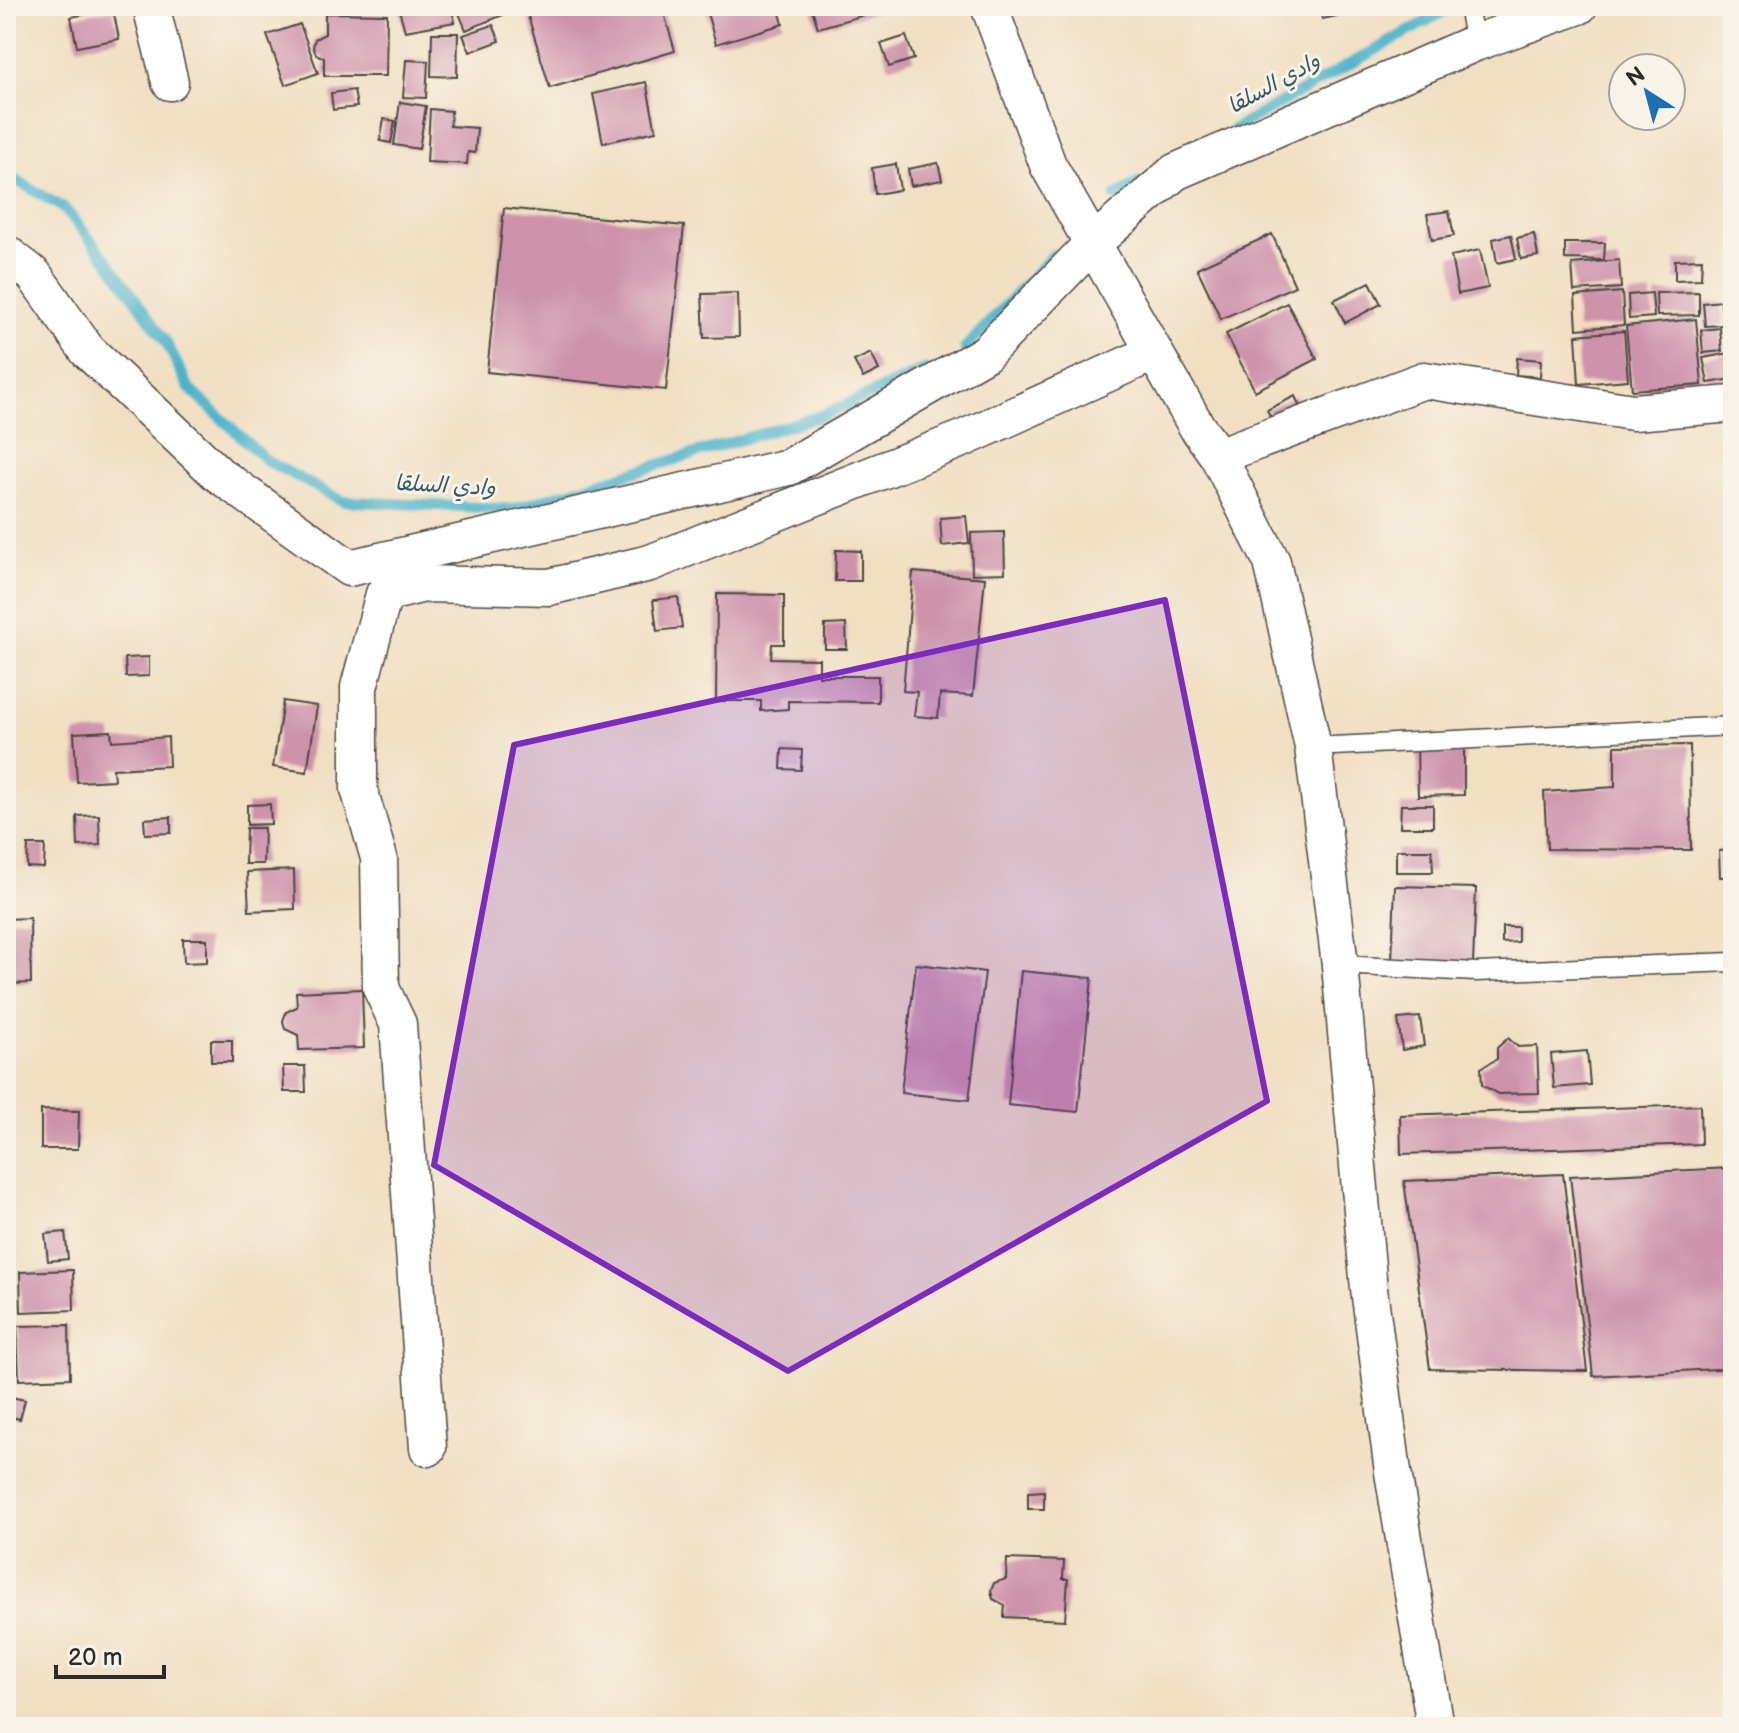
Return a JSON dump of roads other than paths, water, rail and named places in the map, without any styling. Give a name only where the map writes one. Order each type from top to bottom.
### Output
[{"type":"street","points":[[151,6],[170,82]]},
{"type":"street","points":[[989,6],[1048,165],[1153,353],[1218,456],[1272,562],[1313,747],[1340,965],[1369,1289],[1393,1472],[1435,1727]]},
{"type":"street","points":[[6,253],[34,275],[87,350],[218,474],[349,568],[789,467],[986,353],[1092,244],[1175,172],[1475,43],[1579,6]]},
{"type":"street","points":[[428,1448],[398,1024],[381,988],[379,858],[359,789],[359,687],[384,594],[424,584],[549,587],[650,563],[962,439],[1153,353]]},
{"type":"street","points":[[1218,456],[1424,380],[1633,412],[1733,404]]},
{"type":"lane","points":[[1468,6],[1475,43]]},
{"type":"lane","points":[[1313,747],[1733,726]]},
{"type":"lane","points":[[1340,965],[1476,972],[1733,962]]},
{"type":"waterway","name":"وادي السلقا","points":[[1234,129],[1454,6]]},
{"type":"waterway","name":"وادي السلقا","points":[[6,174],[65,209],[112,266],[166,342],[189,388],[267,461],[343,501],[512,509],[826,414],[925,369]]},
{"type":"waterway","name":"وادي السلقا","points":[[1115,196],[1139,182]]},
{"type":"waterway","name":"وادي السلقا","points":[[965,348],[1053,255]]}]
